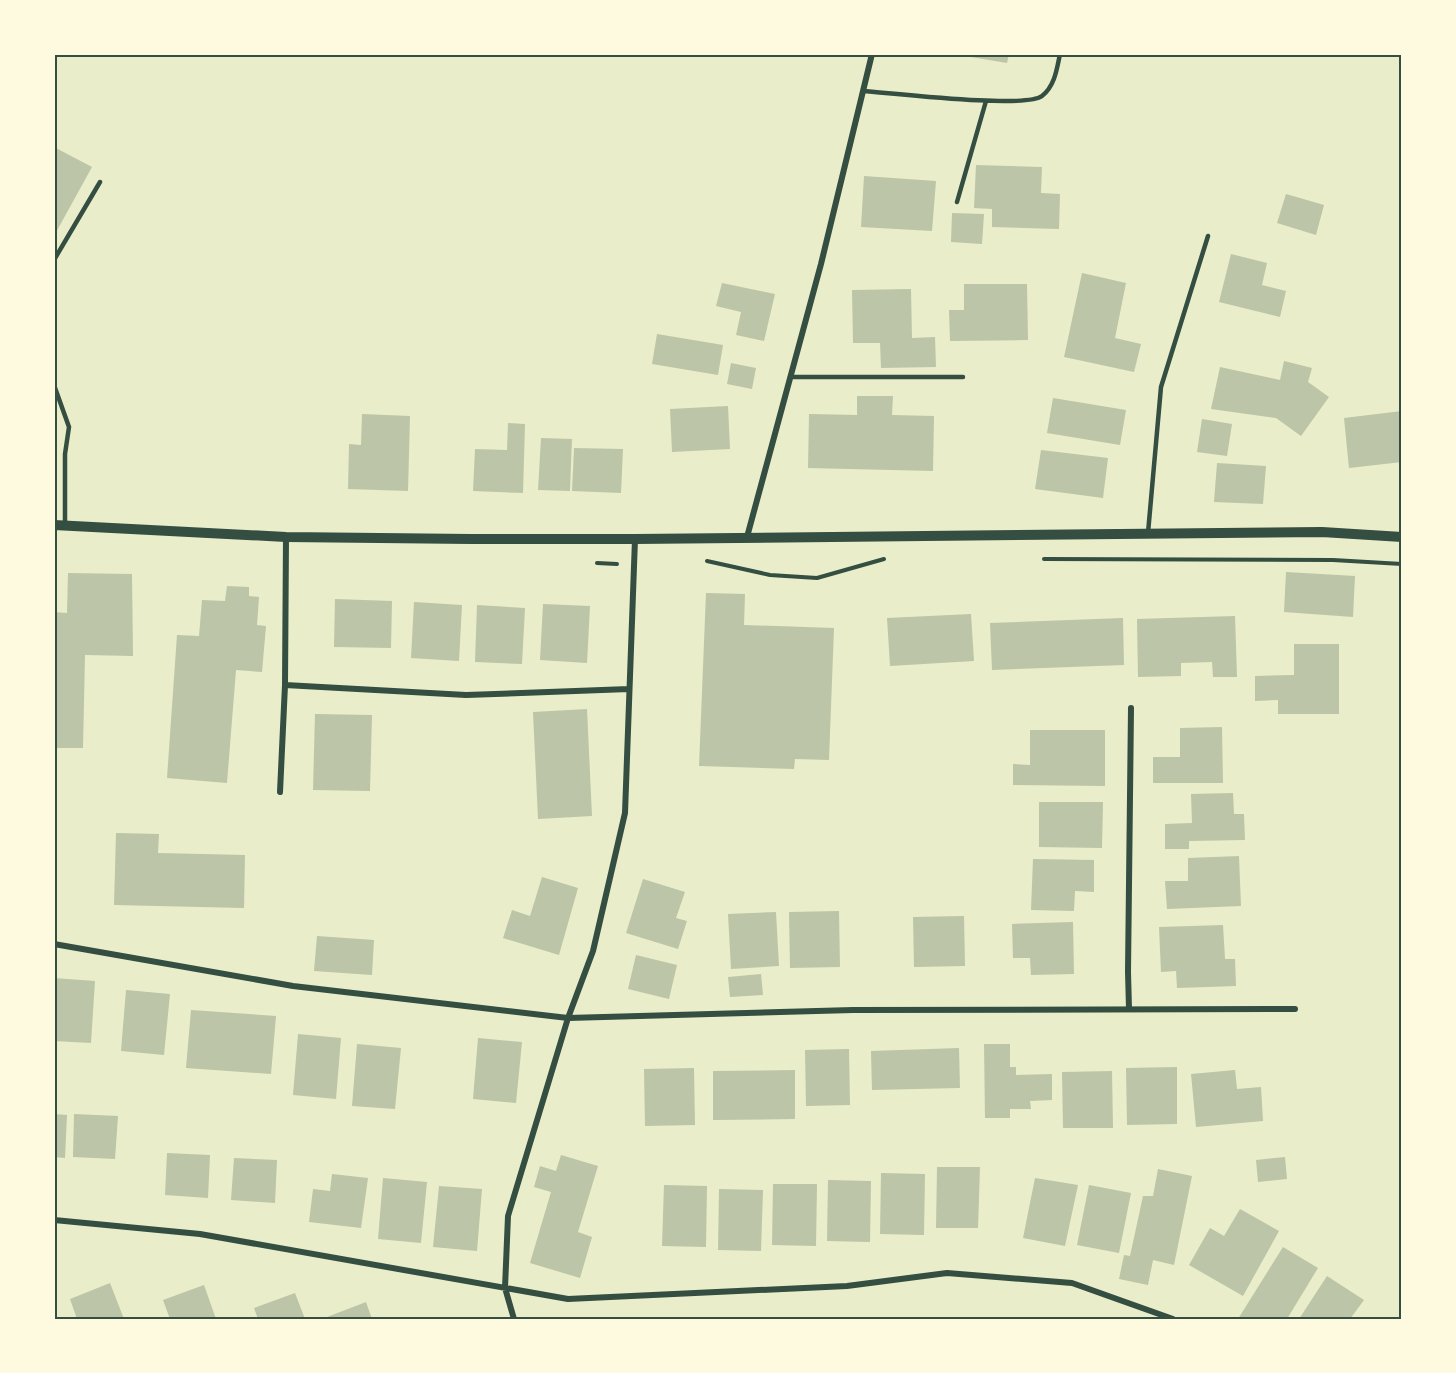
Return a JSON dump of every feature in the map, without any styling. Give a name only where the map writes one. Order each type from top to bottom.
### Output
[{"type":"street","points":[[747,537],[821,264],[872,54]]},
{"type":"street","points":[[60,525],[286,537],[635,539],[1322,532],[1402,537]]},
{"type":"street","points":[[280,792],[285,685],[286,537]]},
{"type":"street","points":[[514,1319],[505,1288],[508,1216],[568,1018],[594,951],[626,813],[635,539]]},
{"type":"street","points":[[285,685],[466,695],[629,689]]},
{"type":"street","points":[[1129,1009],[1131,708]]},
{"type":"street","points":[[54,944],[293,986],[568,1018],[854,1010],[1295,1009]]},
{"type":"street","points":[[54,1220],[200,1234],[568,1299],[847,1286],[947,1273],[1072,1283],[1173,1319]]},
{"type":"lane","points":[[862,91],[986,101],[1033,100],[1051,86],[1060,54]]},
{"type":"lane","points":[[957,202],[986,101]]},
{"type":"lane","points":[[54,260],[100,182]]},
{"type":"lane","points":[[1148,533],[1161,387],[1208,236]]},
{"type":"lane","points":[[790,377],[963,377]]},
{"type":"lane","points":[[54,385],[69,427],[60,525]]},
{"type":"building","points":[[953,54],[1009,54],[1007,63]]},
{"type":"building","points":[[54,147],[92,167],[54,236]]},
{"type":"building","points":[[976,165],[1042,167],[1041,193],[1060,194],[1059,229],[992,227],[992,209],[974,208]]},
{"type":"building","points":[[864,176],[936,181],[932,231],[861,227]]},
{"type":"building","points":[[1286,194],[1324,205],[1316,235],[1277,223]]},
{"type":"building","points":[[952,213],[984,214],[982,244],[951,242]]},
{"type":"building","points":[[1231,254],[1267,263],[1262,285],[1286,291],[1280,317],[1219,302]]},
{"type":"building","points":[[1082,273],[1126,283],[1115,338],[1141,344],[1134,372],[1064,357]]},
{"type":"building","points":[[722,283],[775,294],[764,341],[736,335],[741,312],[716,306]]},
{"type":"building","points":[[964,284],[1027,284],[1028,340],[950,341],[949,310],[964,310]]},
{"type":"building","points":[[911,289],[912,338],[935,337],[936,367],[881,368],[880,343],[853,343],[852,290]]},
{"type":"building","points":[[657,334],[723,345],[718,375],[652,364]]},
{"type":"building","points":[[1284,361],[1312,368],[1308,382],[1329,397],[1301,436],[1276,418],[1211,409],[1220,367],[1280,380]]},
{"type":"building","points":[[731,363],[756,368],[752,389],[727,384]]},
{"type":"building","points":[[857,396],[893,396],[892,415],[934,416],[933,471],[808,468],[809,414],[857,415]]},
{"type":"building","points":[[1053,398],[1126,410],[1120,445],[1047,433]]},
{"type":"building","points":[[728,406],[730,449],[672,452],[670,409]]},
{"type":"building","points":[[1402,411],[1402,462],[1349,468],[1344,418]]},
{"type":"building","points":[[362,414],[410,416],[408,491],[348,489],[349,444],[361,445]]},
{"type":"building","points":[[1202,419],[1232,424],[1227,456],[1197,452]]},
{"type":"building","points":[[508,423],[525,424],[523,493],[473,491],[475,449],[507,450]]},
{"type":"building","points":[[541,438],[572,439],[570,491],[538,490]]},
{"type":"building","points":[[574,448],[623,449],[621,493],[572,491]]},
{"type":"building","points":[[1041,450],[1108,458],[1103,498],[1035,489]]},
{"type":"building","points":[[1217,463],[1266,466],[1263,504],[1214,502]]},
{"type":"building","points":[[1286,572],[1355,576],[1353,617],[1284,612]]},
{"type":"building","points":[[68,573],[132,574],[133,656],[85,655],[83,748],[54,748],[54,612],[67,613]]},
{"type":"building","points":[[227,586],[249,587],[249,596],[259,597],[257,625],[266,626],[262,672],[236,670],[227,783],[167,778],[177,635],[199,636],[202,600],[225,601]]},
{"type":"building","points":[[706,593],[745,594],[744,625],[834,628],[829,760],[795,759],[794,769],[699,766]]},
{"type":"building","points":[[335,599],[392,601],[391,648],[334,647]]},
{"type":"building","points":[[414,602],[462,605],[459,661],[411,658]]},
{"type":"building","points":[[543,604],[590,606],[587,663],[540,660]]},
{"type":"building","points":[[477,605],[525,608],[522,664],[475,662]]},
{"type":"building","points":[[971,614],[974,661],[890,666],[887,618]]},
{"type":"building","points":[[1235,616],[1237,677],[1213,677],[1212,662],[1181,663],[1181,676],[1138,677],[1137,619]]},
{"type":"building","points":[[1123,618],[1124,665],[992,670],[990,623]]},
{"type":"building","points":[[1294,644],[1339,644],[1339,714],[1278,714],[1278,700],[1255,701],[1255,676],[1294,675]]},
{"type":"building","points":[[587,709],[592,816],[538,819],[533,712]]},
{"type":"building","points":[[315,714],[372,715],[370,791],[313,790]]},
{"type":"building","points":[[1222,727],[1223,783],[1153,783],[1153,757],[1180,757],[1180,728]]},
{"type":"building","points":[[1030,730],[1105,730],[1105,786],[1013,785],[1013,764],[1030,765]]},
{"type":"building","points":[[1233,793],[1234,814],[1244,814],[1245,840],[1189,841],[1189,849],[1165,849],[1165,824],[1192,823],[1191,794]]},
{"type":"building","points":[[1039,802],[1103,802],[1102,848],[1039,847]]},
{"type":"building","points":[[116,833],[159,834],[158,853],[245,855],[244,908],[114,905]]},
{"type":"building","points":[[1239,856],[1241,906],[1167,909],[1165,881],[1188,881],[1188,858]]},
{"type":"building","points":[[1033,859],[1094,860],[1094,892],[1075,891],[1074,911],[1031,910]]},
{"type":"building","points":[[542,877],[578,888],[559,955],[503,938],[512,910],[530,916]]},
{"type":"building","points":[[643,879],[685,892],[676,918],[687,921],[678,949],[626,933]]},
{"type":"building","points":[[839,911],[840,967],[790,968],[789,912]]},
{"type":"building","points":[[776,912],[779,966],[731,969],[728,914]]},
{"type":"building","points":[[964,916],[965,966],[914,967],[913,917]]},
{"type":"building","points":[[1073,922],[1074,974],[1031,975],[1030,958],[1013,958],[1012,924]]},
{"type":"building","points":[[1223,925],[1225,959],[1235,959],[1236,986],[1177,988],[1176,971],[1161,972],[1159,927]]},
{"type":"building","points":[[317,936],[374,940],[372,975],[314,971]]},
{"type":"building","points":[[636,955],[677,965],[669,999],[628,989]]},
{"type":"building","points":[[761,974],[763,995],[730,997],[728,977]]},
{"type":"building","points":[[54,978],[95,981],[91,1043],[54,1041]]},
{"type":"building","points":[[126,990],[170,994],[164,1055],[121,1051]]},
{"type":"building","points":[[191,1010],[276,1016],[271,1074],[186,1068]]},
{"type":"building","points":[[298,1034],[341,1038],[336,1099],[293,1095]]},
{"type":"building","points":[[478,1038],[522,1042],[516,1103],[473,1099]]},
{"type":"building","points":[[357,1044],[401,1048],[395,1109],[352,1106]]},
{"type":"building","points":[[984,1044],[1010,1044],[1010,1067],[1016,1067],[1016,1075],[1052,1074],[1052,1100],[1030,1101],[1031,1109],[1010,1109],[1010,1118],[985,1118]]},
{"type":"building","points":[[959,1048],[960,1088],[872,1090],[871,1051]]},
{"type":"building","points":[[849,1049],[850,1105],[806,1106],[805,1050]]},
{"type":"building","points":[[1177,1067],[1177,1124],[1127,1125],[1126,1068]]},
{"type":"building","points":[[694,1068],[695,1125],[645,1126],[644,1069]]},
{"type":"building","points":[[795,1070],[795,1119],[713,1120],[713,1071]]},
{"type":"building","points":[[1235,1070],[1237,1089],[1261,1087],[1263,1121],[1196,1127],[1191,1074]]},
{"type":"building","points":[[1112,1071],[1113,1128],[1063,1128],[1062,1072]]},
{"type":"building","points":[[54,1114],[67,1115],[65,1158],[54,1157]]},
{"type":"building","points":[[74,1114],[118,1116],[115,1159],[73,1157]]},
{"type":"building","points":[[167,1153],[210,1155],[208,1198],[165,1195]]},
{"type":"building","points":[[561,1155],[598,1166],[578,1232],[592,1237],[580,1278],[530,1263],[551,1192],[534,1187],[540,1166],[556,1171]]},
{"type":"building","points":[[1285,1157],[1287,1179],[1258,1182],[1256,1160]]},
{"type":"building","points":[[234,1158],[277,1160],[275,1203],[231,1200]]},
{"type":"building","points":[[937,1167],[980,1167],[978,1228],[936,1228]]},
{"type":"building","points":[[1158,1169],[1192,1176],[1174,1265],[1153,1260],[1148,1285],[1119,1279],[1124,1255],[1130,1256],[1143,1196],[1153,1196]]},
{"type":"building","points":[[881,1173],[925,1174],[924,1235],[880,1234]]},
{"type":"building","points":[[332,1174],[368,1178],[361,1228],[309,1222],[313,1189],[330,1191]]},
{"type":"building","points":[[383,1178],[427,1182],[421,1243],[378,1239]]},
{"type":"building","points":[[1035,1178],[1078,1185],[1065,1246],[1023,1238]]},
{"type":"building","points":[[828,1180],[871,1181],[870,1242],[827,1241]]},
{"type":"building","points":[[773,1184],[817,1184],[816,1246],[772,1245]]},
{"type":"building","points":[[664,1185],[707,1186],[706,1247],[662,1246]]},
{"type":"building","points":[[1089,1185],[1131,1193],[1119,1253],[1077,1245]]},
{"type":"building","points":[[439,1186],[482,1189],[477,1251],[433,1247]]},
{"type":"building","points":[[719,1189],[763,1190],[761,1251],[718,1250]]},
{"type":"building","points":[[1240,1209],[1279,1231],[1243,1296],[1189,1265],[1210,1228],[1224,1236]]},
{"type":"building","points":[[1283,1247],[1318,1268],[1287,1319],[1238,1319]]},
{"type":"building","points":[[1327,1276],[1364,1300],[1350,1319],[1299,1319]]},
{"type":"building","points":[[110,1283],[124,1319],[77,1319],[70,1299]]},
{"type":"building","points":[[204,1285],[216,1319],[170,1319],[163,1300]]},
{"type":"building","points":[[295,1293],[305,1319],[258,1319],[254,1308]]},
{"type":"building","points":[[366,1302],[372,1319],[328,1319],[327,1317]]}]
